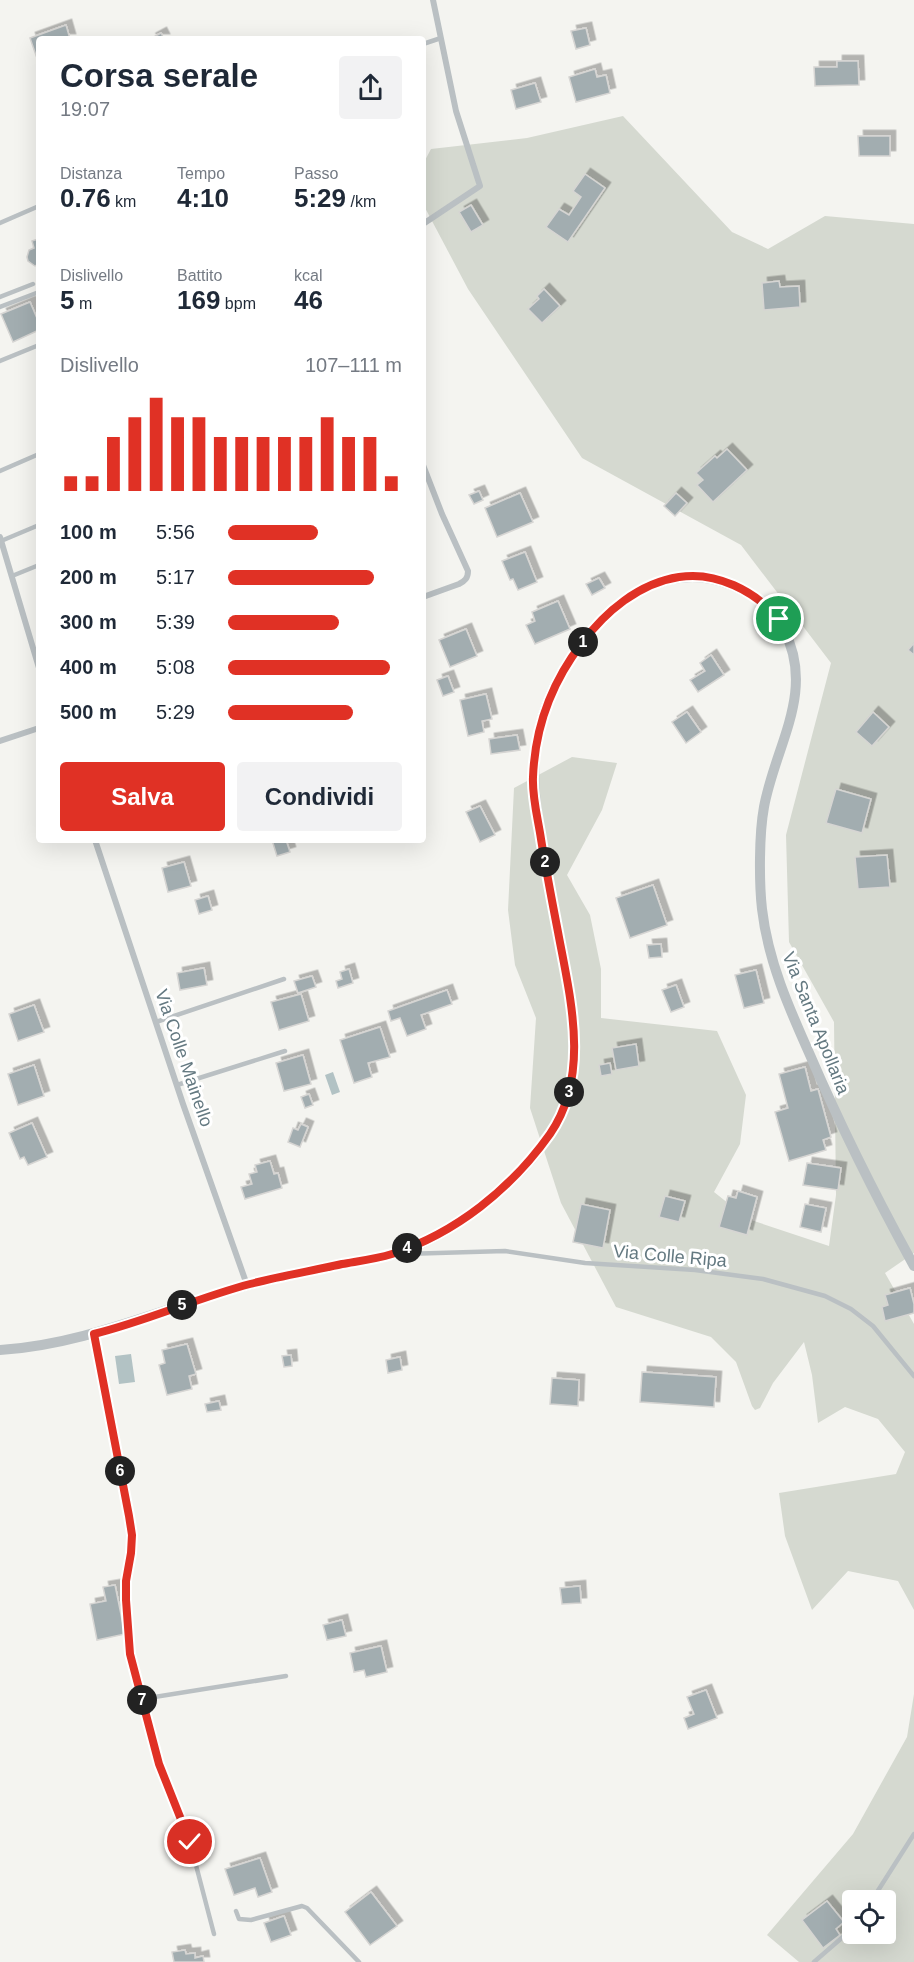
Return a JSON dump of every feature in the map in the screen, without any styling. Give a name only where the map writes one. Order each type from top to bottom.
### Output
[{"type":"street","points":[[426,223],[480,186],[456,111],[433,0]]},
{"type":"street","points":[[426,473],[468,575],[459,584],[426,596]]},
{"type":"street","points":[[1,539],[3,561],[12,576],[36,658]]},
{"type":"street","name":"Via Santa Apollaria","points":[[0,1350],[25,1348],[94,1334],[247,1285],[389,1255],[425,1242],[446,1230],[484,1204],[525,1166],[560,1118],[569,1088],[573,1058],[569,993],[538,820],[533,779],[536,744],[544,715],[554,685],[573,655],[593,629],[616,606],[641,590],[668,579],[690,576],[711,578],[728,584],[745,591],[768,606],[779,619],[794,653],[796,695],[790,723],[773,771],[763,810],[762,910],[771,957],[786,999],[840,1124],[914,1266]]},
{"type":"street","points":[[0,741],[36,729]]},
{"type":"street","name":"Via Colle Mainello","points":[[96,843],[247,1285]]},
{"type":"lane","points":[[426,43],[441,38]]},
{"type":"lane","points":[[0,223],[36,207]]},
{"type":"lane","points":[[0,297],[33,284]]},
{"type":"lane","points":[[0,307],[36,293]]},
{"type":"lane","points":[[0,361],[36,346]]},
{"type":"lane","points":[[0,471],[36,455]]},
{"type":"lane","points":[[1,539],[36,526]]},
{"type":"lane","points":[[12,576],[36,567]]},
{"type":"lane","points":[[156,1022],[284,979]]},
{"type":"lane","points":[[177,1085],[285,1051]]},
{"type":"lane","name":"Via Colle Ripa","points":[[389,1255],[505,1251],[585,1263],[695,1270],[763,1279],[825,1296],[851,1309],[873,1326],[914,1376]]},
{"type":"lane","points":[[94,1334],[132,1535],[126,1581],[126,1620],[130,1654],[159,1764],[186,1827],[214,1934]]},
{"type":"lane","points":[[142,1699],[286,1676]]},
{"type":"lane","points":[[878,1890],[914,1834]]},
{"type":"lane","points":[[236,1911],[239,1919],[251,1920],[302,1906],[307,1908],[359,1962]]},
{"type":"lane","points":[[814,1962],[842,1938]]},
{"type":"shaded area","points":[[623,116],[732,232],[768,249],[825,216],[914,224],[914,1253],[885,1273],[914,1324],[914,1610],[898,1581],[848,1571],[812,1610],[785,1536],[779,1493],[896,1474],[905,1452],[878,1419],[845,1407],[818,1423],[812,1375],[804,1342],[773,1383],[760,1408],[755,1410],[736,1362],[711,1337],[616,1307],[561,1203],[530,1108],[536,1018],[515,965],[508,910],[514,788],[572,757],[617,763],[602,810],[567,875],[590,915],[601,969],[601,1018],[717,1031],[746,1095],[740,1144],[714,1192],[748,1219],[829,1246],[836,1195],[834,1022],[789,942],[786,835],[831,663],[741,545],[582,458],[468,289],[426,210],[426,158],[431,149],[527,138]]},
{"type":"shaded area","points":[[333,1072],[340,1092],[332,1095],[325,1075]]},
{"type":"shaded area","points":[[131,1354],[135,1382],[119,1384],[115,1356]]},
{"type":"shaded area","points":[[914,1694],[914,1962],[799,1962],[767,1935],[853,1834],[907,1737]]},
{"type":"building","points":[[66,25],[69,36],[36,36],[36,55],[30,38]]},
{"type":"building","points":[[586,28],[590,45],[576,49],[571,31]]},
{"type":"building","points":[[837,61],[858,61],[859,85],[815,86],[814,67],[837,67]]},
{"type":"building","points":[[595,69],[597,77],[606,75],[610,93],[576,102],[569,77]]},
{"type":"building","points":[[535,83],[541,102],[516,109],[511,90]]},
{"type":"building","points":[[858,136],[890,136],[890,156],[859,156]]},
{"type":"building","points":[[585,174],[605,188],[568,242],[546,227],[559,209],[569,215],[581,197],[573,191]]},
{"type":"building","points":[[471,205],[483,225],[471,232],[459,212]]},
{"type":"building","points":[[36,240],[35,266],[28,261],[27,257],[29,250],[34,248],[32,241]]},
{"type":"building","points":[[779,281],[780,287],[799,286],[800,307],[764,310],[762,283]]},
{"type":"building","points":[[544,289],[560,306],[542,323],[528,309],[539,299],[537,296]]},
{"type":"building","points":[[30,302],[36,316],[36,331],[13,342],[1,314]]},
{"type":"building","points":[[727,449],[747,470],[713,502],[697,485],[703,480],[696,473],[715,456],[717,458]]},
{"type":"building","points":[[479,491],[483,500],[474,504],[469,495]]},
{"type":"building","points":[[520,493],[533,522],[497,537],[485,508]]},
{"type":"building","points":[[676,493],[687,503],[675,516],[664,506]]},
{"type":"building","points":[[525,552],[537,582],[518,590],[513,579],[510,580],[502,561]]},
{"type":"building","points":[[599,578],[605,588],[592,595],[586,584]]},
{"type":"building","points":[[558,601],[570,629],[535,644],[526,625],[535,621],[532,612]]},
{"type":"building","points":[[466,629],[477,656],[450,667],[439,640]]},
{"type":"building","points":[[914,643],[914,655],[908,650]]},
{"type":"building","points":[[711,655],[724,675],[698,692],[690,680],[705,671],[700,663]]},
{"type":"building","points":[[448,676],[454,692],[443,696],[437,680]]},
{"type":"building","points":[[486,694],[492,719],[482,721],[484,732],[468,736],[460,700]]},
{"type":"building","points":[[687,712],[701,732],[686,743],[672,722]]},
{"type":"building","points":[[873,712],[889,727],[872,746],[856,732]]},
{"type":"building","points":[[517,735],[520,750],[491,754],[489,739]]},
{"type":"building","points":[[836,789],[871,799],[862,833],[826,823]]},
{"type":"building","points":[[480,806],[495,835],[480,842],[466,812]]},
{"type":"building","points":[[273,843],[287,843],[290,852],[277,856]]},
{"type":"building","points":[[887,855],[890,887],[858,889],[855,857]]},
{"type":"building","points":[[184,862],[191,886],[168,892],[162,868]]},
{"type":"building","points":[[653,885],[667,925],[630,938],[616,898]]},
{"type":"building","points":[[208,896],[212,910],[199,914],[195,900]]},
{"type":"building","points":[[661,944],[662,957],[649,958],[647,945]]},
{"type":"building","points":[[204,968],[207,985],[180,990],[177,973]]},
{"type":"building","points":[[349,969],[353,983],[338,988],[336,981],[342,979],[340,972]]},
{"type":"building","points":[[756,970],[764,1003],[744,1008],[735,975]]},
{"type":"building","points":[[312,976],[316,987],[298,993],[294,981]]},
{"type":"building","points":[[676,985],[684,1007],[671,1012],[662,990]]},
{"type":"building","points":[[447,990],[452,1004],[421,1015],[426,1029],[407,1036],[400,1018],[391,1021],[388,1011]]},
{"type":"building","points":[[301,994],[309,1021],[279,1030],[271,1002]]},
{"type":"building","points":[[34,1005],[44,1032],[18,1041],[9,1014]]},
{"type":"building","points":[[380,1027],[390,1057],[368,1063],[372,1077],[354,1083],[340,1040]]},
{"type":"building","points":[[636,1044],[639,1066],[616,1070],[612,1048]]},
{"type":"building","points":[[303,1055],[311,1084],[284,1091],[276,1063]]},
{"type":"building","points":[[610,1063],[612,1074],[601,1076],[599,1065]]},
{"type":"building","points":[[34,1065],[44,1096],[18,1105],[8,1074]]},
{"type":"building","points":[[805,1067],[811,1091],[818,1089],[831,1137],[823,1140],[826,1150],[789,1161],[775,1112],[788,1108],[779,1074]]},
{"type":"building","points":[[309,1094],[313,1105],[305,1108],[301,1097]]},
{"type":"building","points":[[32,1123],[47,1157],[28,1165],[24,1157],[20,1159],[9,1133]]},
{"type":"building","points":[[301,1124],[308,1127],[300,1147],[288,1142],[293,1128],[298,1130]]},
{"type":"building","points":[[270,1161],[274,1174],[278,1173],[282,1188],[245,1199],[241,1187],[252,1184],[249,1174],[257,1172],[255,1165]]},
{"type":"building","points":[[807,1163],[841,1168],[838,1190],[803,1185]]},
{"type":"building","points":[[738,1191],[757,1197],[747,1235],[719,1227],[728,1196],[736,1198]]},
{"type":"building","points":[[665,1196],[685,1201],[679,1222],[659,1217]]},
{"type":"building","points":[[581,1204],[610,1210],[603,1248],[573,1242]]},
{"type":"building","points":[[805,1204],[826,1208],[821,1232],[800,1227]]},
{"type":"building","points":[[910,1288],[914,1313],[885,1321],[882,1307],[888,1305],[885,1295]]},
{"type":"building","points":[[187,1344],[196,1374],[189,1376],[192,1389],[167,1395],[159,1365],[165,1363],[162,1350]]},
{"type":"building","points":[[291,1355],[292,1366],[284,1367],[282,1356]]},
{"type":"building","points":[[400,1357],[402,1370],[388,1373],[386,1360]]},
{"type":"building","points":[[642,1372],[716,1377],[714,1407],[640,1402]]},
{"type":"building","points":[[552,1378],[579,1380],[578,1406],[550,1404]]},
{"type":"building","points":[[219,1401],[221,1410],[207,1412],[205,1404]]},
{"type":"building","points":[[115,1585],[125,1634],[97,1640],[90,1604],[106,1601],[103,1587]]},
{"type":"building","points":[[580,1586],[581,1603],[562,1604],[560,1588]]},
{"type":"building","points":[[342,1620],[346,1636],[327,1640],[323,1625]]},
{"type":"building","points":[[381,1646],[387,1672],[366,1677],[364,1670],[354,1672],[350,1653]]},
{"type":"building","points":[[706,1690],[717,1718],[688,1729],[684,1718],[694,1714],[687,1697]]},
{"type":"building","points":[[260,1858],[272,1892],[258,1897],[255,1888],[234,1895],[225,1869]]},
{"type":"building","points":[[371,1892],[397,1926],[370,1945],[345,1912]]},
{"type":"building","points":[[827,1901],[842,1920],[842,1924],[836,1929],[840,1935],[823,1948],[802,1920]]},
{"type":"building","points":[[284,1916],[291,1935],[271,1942],[264,1923]]},
{"type":"building","points":[[185,1950],[186,1954],[195,1953],[195,1958],[203,1956],[204,1962],[174,1962],[172,1952]]},
{"type":"route","points":[[190,1842],[186,1827],[159,1764],[130,1654],[126,1620],[126,1581],[132,1535],[94,1334],[247,1285],[389,1255],[425,1242],[466,1217],[514,1178],[545,1141],[560,1118],[566,1103],[573,1058],[569,993],[538,820],[533,779],[536,744],[554,685],[573,655],[604,617],[616,606],[641,590],[668,579],[700,576],[719,580],[756,598],[768,606],[779,619]]}]
